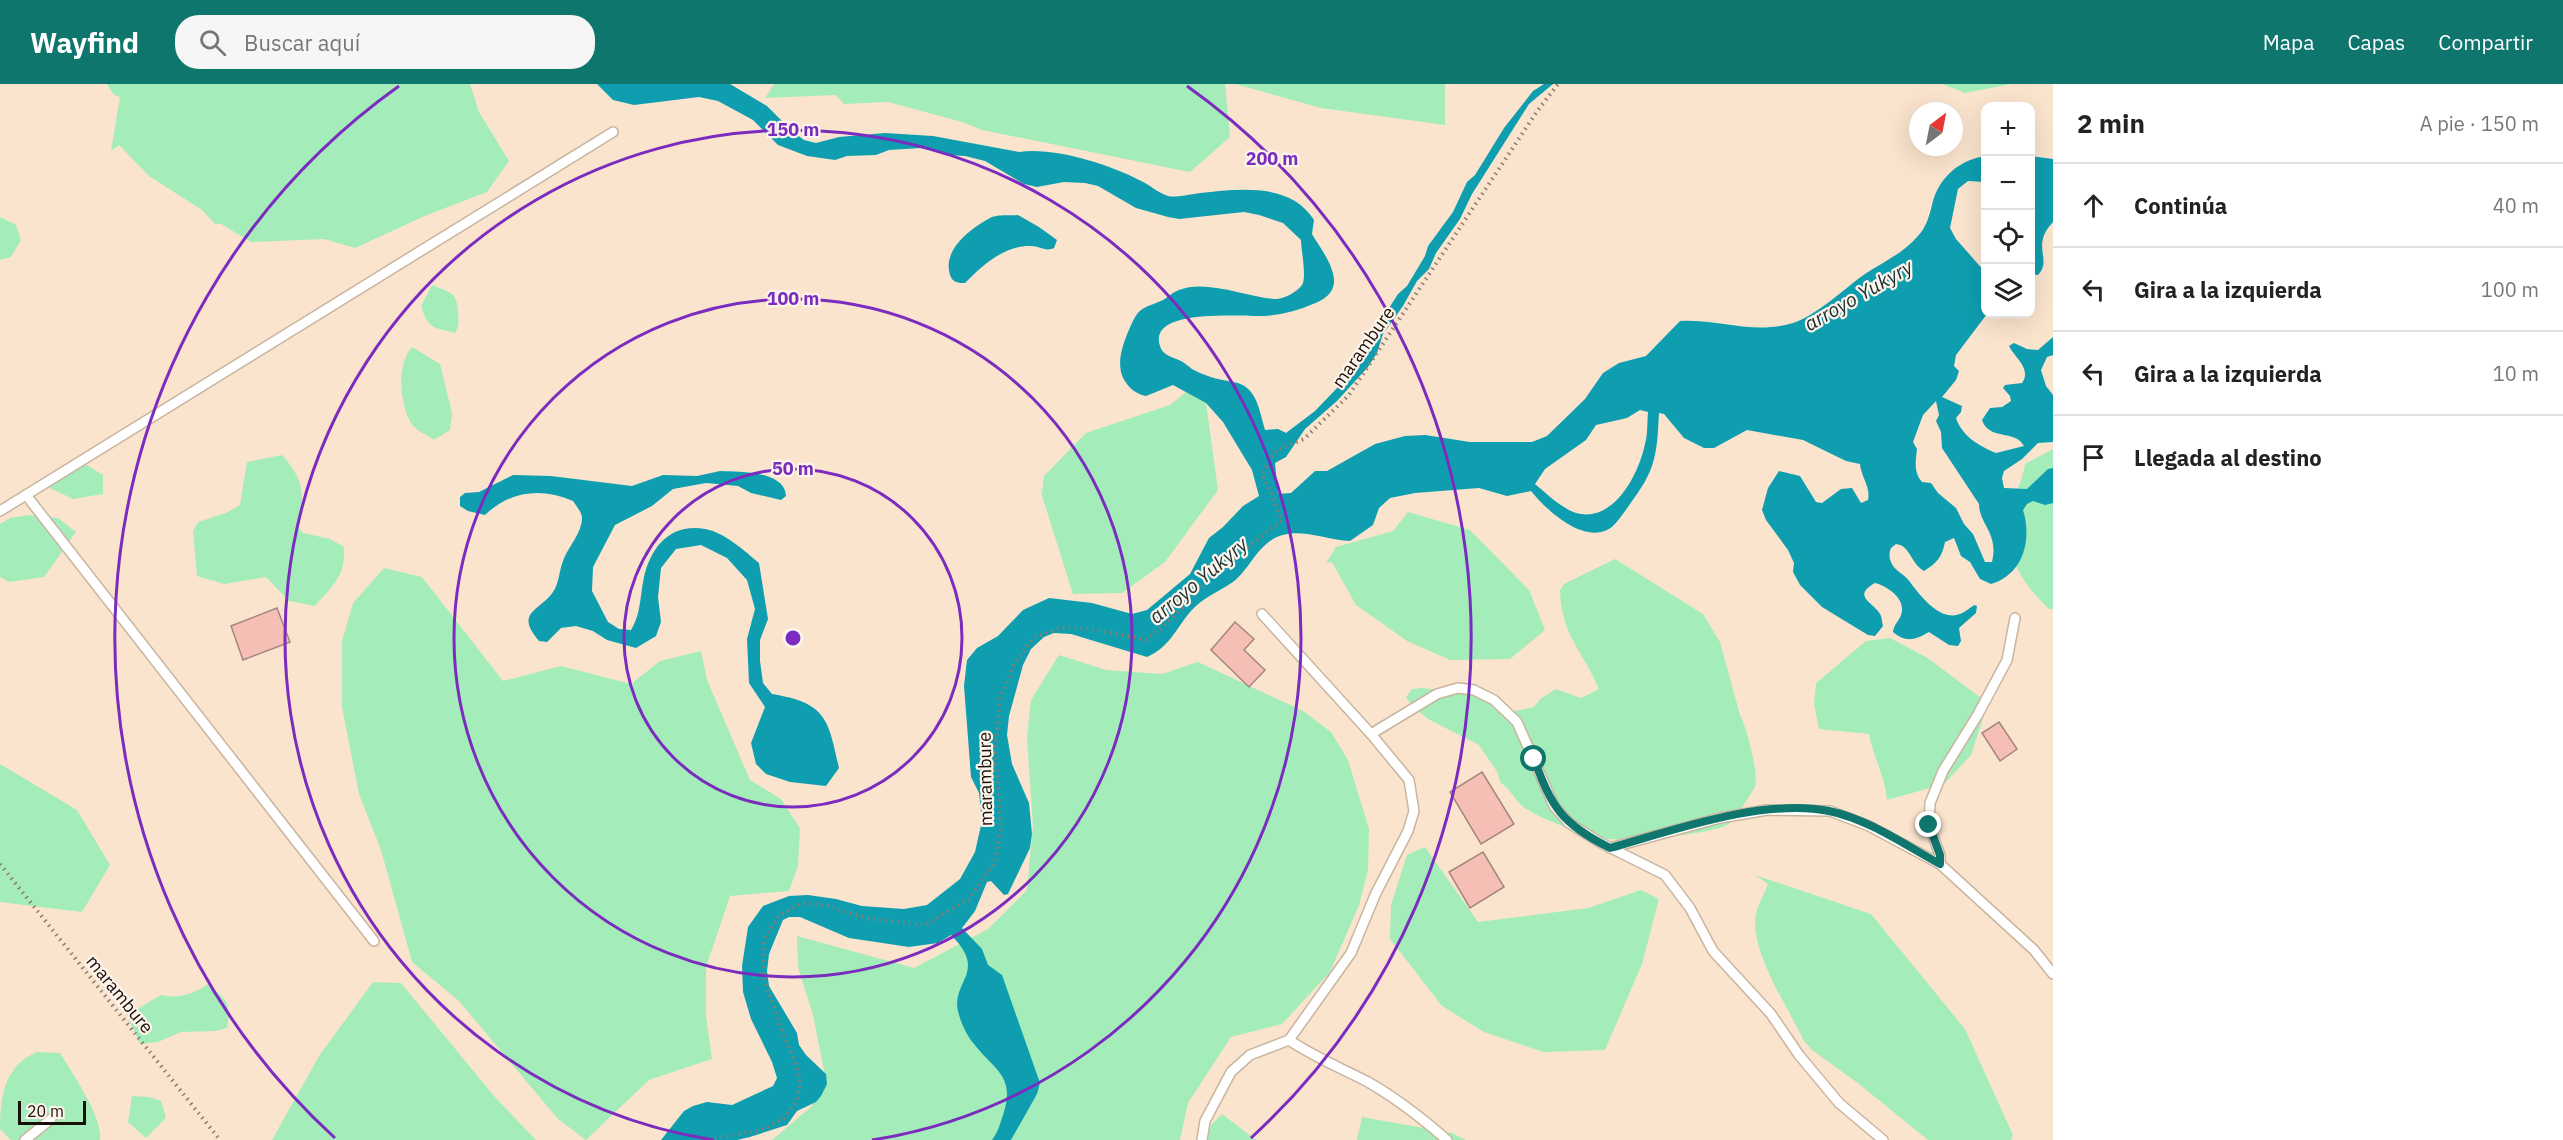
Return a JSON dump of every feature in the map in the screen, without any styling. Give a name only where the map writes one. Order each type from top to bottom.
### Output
[{"type":"lane","points":[[0,511],[613,132]]},
{"type":"lane","points":[[26,495],[374,941]]},
{"type":"lane","points":[[1202,1140],[1205,1121],[1231,1072],[1250,1055],[1289,1040],[1351,953],[1376,892],[1408,831],[1414,811],[1409,780],[1371,734],[1262,614]]},
{"type":"lane","points":[[1940,864],[1940,855],[1929,825],[1930,803],[1943,771],[1977,717],[2007,660],[2015,618]]},
{"type":"lane","points":[[1371,734],[1437,694],[1458,688],[1473,690],[1494,700],[1517,722],[1554,806],[1569,823],[1610,848],[1665,875],[1690,908],[1713,951],[1771,1014],[1799,1055],[1839,1103],[1883,1140]]},
{"type":"lane","points":[[1610,848],[1720,818],[1767,810],[1830,811],[1869,826],[1940,864],[2034,950],[2053,974]]},
{"type":"lane","points":[[1289,1040],[1312,1055],[1369,1083],[1418,1115],[1447,1140]]},
{"type":"lane","points":[[25,1140],[51,1119]]},
{"type":"path","name":"marambure","points":[[704,1140],[759,1131],[783,1119],[797,1100],[800,1083],[798,1066],[786,1041],[764,978],[764,939],[779,916],[801,903],[827,906],[870,919],[926,925],[969,899],[995,862],[1000,828],[995,753],[1000,698],[1015,663],[1033,638],[1062,627],[1099,630],[1146,640],[1167,623],[1216,572],[1282,520],[1262,473],[1276,450],[1304,439],[1349,395],[1538,110],[1558,84]]},
{"type":"path","name":"marambure","points":[[0,864],[220,1140]]},
{"type":"green space","points":[[107,84],[470,84],[479,112],[509,161],[487,192],[427,215],[355,248],[324,239],[251,242],[221,224],[215,224],[202,210],[149,176],[119,145],[111,151],[120,97],[114,95]]},
{"type":"green space","points":[[774,84],[1225,84],[1230,137],[1190,172],[982,130],[962,122],[888,102],[844,104],[836,95],[765,98]]},
{"type":"green space","points":[[1235,84],[1445,84],[1445,125],[1321,108]]},
{"type":"green space","points":[[1942,84],[2011,84],[1965,93]]},
{"type":"green space","points":[[0,217],[16,225],[21,240],[11,257],[0,260]]},
{"type":"green space","points":[[432,285],[452,294],[457,302],[459,322],[455,333],[436,328],[426,319],[421,306]]},
{"type":"green space","points":[[412,347],[440,364],[452,413],[450,430],[434,440],[413,426],[404,406],[402,374],[407,354]]},
{"type":"green space","points":[[1191,388],[1196,396],[1206,403],[1218,490],[1165,562],[1122,593],[1073,594],[1038,483],[1042,494],[1044,476],[1086,433],[1170,405]]},
{"type":"green space","points":[[2053,449],[2053,609],[2049,609],[2022,576],[1996,514],[2016,492],[2025,464]]},
{"type":"green space","points":[[282,455],[295,472],[301,488],[302,506],[297,526],[303,533],[330,539],[344,547],[343,566],[337,580],[315,606],[289,601],[266,577],[224,584],[197,576],[193,531],[198,522],[226,513],[240,505],[247,462]]},
{"type":"green space","points":[[80,461],[103,475],[103,494],[73,499],[50,488],[59,468]]},
{"type":"green space","points":[[1408,512],[1470,530],[1529,590],[1545,630],[1510,659],[1450,660],[1407,641],[1356,605],[1332,562],[1326,563],[1336,547],[1393,531]]},
{"type":"green space","points":[[29,515],[58,518],[76,532],[44,577],[9,582],[0,577],[0,524],[10,518]]},
{"type":"green space","points":[[1615,559],[1703,614],[1720,642],[1754,761],[1756,780],[1754,789],[1735,818],[1721,828],[1670,836],[1617,840],[1588,835],[1549,821],[1518,802],[1500,782],[1498,773],[1479,745],[1428,719],[1412,706],[1406,697],[1412,689],[1422,688],[1477,694],[1494,707],[1515,711],[1534,707],[1540,699],[1556,689],[1581,698],[1599,689],[1564,619],[1560,590],[1564,584]]},
{"type":"green space","points":[[384,568],[422,577],[503,681],[561,666],[631,684],[660,661],[701,651],[707,680],[750,780],[781,799],[800,828],[798,866],[789,891],[730,896],[706,967],[706,1016],[712,1059],[649,1080],[586,1140],[558,1119],[459,1001],[412,962],[381,850],[359,794],[342,707],[342,641],[353,603]]},
{"type":"green space","points":[[1890,638],[1926,657],[1988,703],[1971,755],[1944,784],[1887,800],[1869,734],[1819,729],[1814,704],[1816,683],[1866,641]]},
{"type":"green space","points":[[1059,655],[1106,670],[1162,674],[1198,662],[1303,711],[1331,732],[1348,760],[1369,829],[1368,870],[1359,905],[1330,972],[1282,1024],[1231,1037],[1188,1103],[1180,1140],[772,1140],[812,1106],[825,1076],[813,1015],[798,967],[797,936],[914,968],[988,929],[1027,890],[1033,825],[1027,738],[1031,700]]},
{"type":"green space","points":[[0,764],[77,810],[110,865],[82,912],[0,902]]},
{"type":"green space","points":[[1425,847],[1478,922],[1588,908],[1641,890],[1659,899],[1642,964],[1605,1050],[1543,1052],[1484,1032],[1442,1006],[1390,939],[1391,905],[1407,855]]},
{"type":"green space","points":[[1755,875],[1871,914],[1965,1029],[2013,1135],[2011,1140],[1928,1140],[1859,1084],[1812,1050],[1800,1036],[1803,1039],[1771,978],[1758,944],[1755,928],[1756,914],[1768,884]]},
{"type":"green space","points":[[373,982],[401,983],[494,1096],[536,1140],[272,1140],[319,1056]]},
{"type":"green space","points":[[208,984],[224,998],[228,1007],[227,1028],[216,1031],[181,1032],[158,1042],[140,1044],[127,1015],[161,995],[186,995]]},
{"type":"green space","points":[[37,1052],[60,1053],[92,1109],[100,1131],[100,1140],[11,1140],[0,1129],[3,1094],[11,1073],[26,1058]]},
{"type":"green space","points":[[132,1096],[149,1097],[161,1101],[166,1118],[146,1138],[128,1122]]},
{"type":"green space","points":[[1222,1114],[1256,1140],[1196,1140]]},
{"type":"green space","points":[[1362,1117],[1452,1133],[1466,1140],[1357,1140]]},
{"type":"water","name":"arroyo Yukyry","points":[[597,84],[730,84],[767,106],[804,140],[816,143],[839,137],[885,133],[933,136],[1019,152],[1048,152],[1080,158],[1126,174],[1168,196],[1247,190],[1278,194],[1292,199],[1314,220],[1312,234],[1333,273],[1334,284],[1328,295],[1295,311],[1276,315],[1184,319],[1170,324],[1161,331],[1159,342],[1164,352],[1195,370],[1248,388],[1256,400],[1265,430],[1278,429],[1286,433],[1315,411],[1363,361],[1376,337],[1379,324],[1398,294],[1407,286],[1425,256],[1428,246],[1453,212],[1467,182],[1475,175],[1504,128],[1533,91],[1544,84],[1553,84],[1529,104],[1472,194],[1460,219],[1436,253],[1429,269],[1417,281],[1383,334],[1377,353],[1368,367],[1337,401],[1305,429],[1286,457],[1275,463],[1278,494],[1291,493],[1315,471],[1327,471],[1375,444],[1405,436],[1425,435],[1470,442],[1532,442],[1547,436],[1585,399],[1603,373],[1619,363],[1646,356],[1680,321],[1764,327],[1779,326],[1803,319],[1911,243],[1925,226],[1935,195],[1945,179],[1958,166],[1981,157],[1981,182],[1968,181],[1958,189],[1950,228],[1956,239],[1981,267],[1981,318],[1984,318],[1956,355],[1954,366],[1959,371],[1956,380],[1942,397],[1962,406],[1956,418],[1962,430],[1977,444],[1996,453],[2024,446],[2015,438],[1990,431],[1982,420],[1990,408],[2002,407],[2011,401],[2003,388],[2005,385],[2022,383],[2025,378],[2022,364],[2009,346],[2014,343],[2027,349],[2038,350],[2053,337],[2053,355],[2047,357],[2041,370],[2046,386],[2053,395],[2053,442],[2038,443],[2022,459],[2004,471],[2002,478],[2004,488],[2027,489],[2048,469],[2053,468],[2053,503],[2045,505],[2033,501],[2027,504],[2023,510],[2026,521],[2026,544],[2023,554],[2011,572],[1991,584],[1980,579],[1970,562],[1961,556],[1954,538],[1945,542],[1938,559],[1924,571],[1901,545],[1896,544],[1891,548],[1891,562],[1897,571],[1908,579],[1926,602],[1937,610],[1948,615],[1956,615],[1974,605],[1977,606],[1976,613],[1959,628],[1961,641],[1958,646],[1949,645],[1929,632],[1919,637],[1906,639],[1893,632],[1901,615],[1901,604],[1895,594],[1875,583],[1868,588],[1865,596],[1881,616],[1883,626],[1875,636],[1868,635],[1822,607],[1800,585],[1793,572],[1794,563],[1788,550],[1766,520],[1762,510],[1768,488],[1779,471],[1800,476],[1816,502],[1822,503],[1841,489],[1852,488],[1861,503],[1868,500],[1869,495],[1860,464],[1846,461],[1803,440],[1747,430],[1714,448],[1704,448],[1684,438],[1664,414],[1659,413],[1655,453],[1647,477],[1613,526],[1603,532],[1580,530],[1568,524],[1546,508],[1531,491],[1507,496],[1479,488],[1415,493],[1390,498],[1379,508],[1373,525],[1350,541],[1294,533],[1273,539],[1259,551],[1237,578],[1195,606],[1167,643],[1147,657],[1071,634],[1054,633],[1044,637],[1031,649],[1023,665],[1009,716],[1007,735],[1012,764],[1029,803],[1032,834],[1030,848],[1008,894],[1004,895],[991,881],[987,882],[975,911],[962,928],[982,949],[988,965],[1002,975],[1040,1083],[1037,1094],[1011,1140],[992,1140],[1003,1115],[1007,1091],[1001,1075],[971,1041],[960,1019],[957,1003],[968,968],[962,948],[951,935],[938,943],[909,947],[849,938],[800,917],[789,917],[783,920],[769,954],[767,971],[769,986],[797,1033],[799,1045],[826,1074],[827,1084],[821,1096],[816,1102],[797,1111],[787,1125],[750,1137],[737,1140],[661,1140],[684,1111],[693,1106],[707,1102],[732,1105],[773,1086],[777,1078],[772,1062],[751,1019],[743,992],[742,966],[748,927],[763,906],[789,896],[808,895],[862,906],[904,909],[927,905],[960,879],[975,852],[982,821],[979,793],[971,777],[964,686],[967,660],[977,648],[998,636],[1023,610],[1049,598],[1092,603],[1132,614],[1147,610],[1190,574],[1209,538],[1243,506],[1259,496],[1252,470],[1223,422],[1206,403],[1173,385],[1146,396],[1142,395],[1130,388],[1124,381],[1120,362],[1128,332],[1135,317],[1141,310],[1177,291],[1190,287],[1214,287],[1263,298],[1281,298],[1300,288],[1304,270],[1301,240],[1283,223],[1259,215],[1244,212],[1179,219],[1168,217],[1136,208],[1098,186],[1064,182],[1037,187],[1024,184],[985,161],[965,156],[946,155],[921,148],[889,150],[876,155],[847,156],[835,160],[807,156],[778,145],[753,120],[718,101],[699,97],[634,105],[613,100]],"holes":[[[1936,401],[1939,415],[1936,421],[1941,432],[1942,448],[1979,504],[1993,544],[1992,562],[1985,562],[1973,534],[1964,524],[1956,508],[1938,493],[1931,483],[1922,482],[1917,474],[1917,449],[1913,442],[1923,415]],[[1640,410],[1648,412],[1647,436],[1637,468],[1624,492],[1605,509],[1594,514],[1575,513],[1556,502],[1535,484],[1545,469],[1586,440],[1596,425],[1627,418]]]},
{"type":"water","points":[[2035,157],[2053,159],[2053,222],[2043,238],[2043,263],[2038,275],[2035,275]]},
{"type":"water","points":[[1018,215],[1057,240],[1054,248],[1031,246],[1012,249],[994,258],[965,283],[954,281],[950,275],[950,257],[966,234],[993,217]]},
{"type":"water","points":[[720,471],[749,472],[769,477],[778,481],[784,488],[786,496],[781,500],[751,493],[738,486],[706,483],[673,489],[652,506],[615,525],[593,567],[592,591],[608,622],[619,629],[631,630],[638,611],[647,566],[657,547],[672,534],[693,528],[712,531],[727,538],[759,563],[768,619],[760,640],[763,683],[772,694],[804,702],[822,716],[831,737],[839,768],[826,786],[790,782],[766,774],[756,764],[751,743],[765,707],[749,683],[747,639],[755,609],[747,580],[727,558],[701,545],[676,549],[661,568],[658,597],[661,622],[656,636],[636,648],[607,640],[593,631],[576,626],[561,628],[547,642],[539,641],[532,631],[529,618],[555,589],[563,561],[580,529],[582,518],[580,511],[573,501],[538,493],[515,496],[485,515],[468,511],[460,506],[460,497],[465,493],[479,492],[513,475],[551,476],[632,486],[663,475],[697,476]]},
{"type":"building","points":[[277,608],[290,642],[243,660],[231,626]]},
{"type":"building","points":[[1235,622],[1254,639],[1244,650],[1265,670],[1249,687],[1211,650]]},
{"type":"building","points":[[1999,722],[2017,749],[2000,761],[1982,733]]},
{"type":"building","points":[[1482,772],[1514,824],[1481,844],[1450,792]]},
{"type":"building","points":[[1483,852],[1504,887],[1470,908],[1449,872]]},
{"type":"route","points":[[1534,759],[1554,806],[1569,823],[1610,848],[1720,818],[1767,810],[1801,809],[1830,811],[1869,826],[1940,864],[1940,855],[1929,825]]}]
